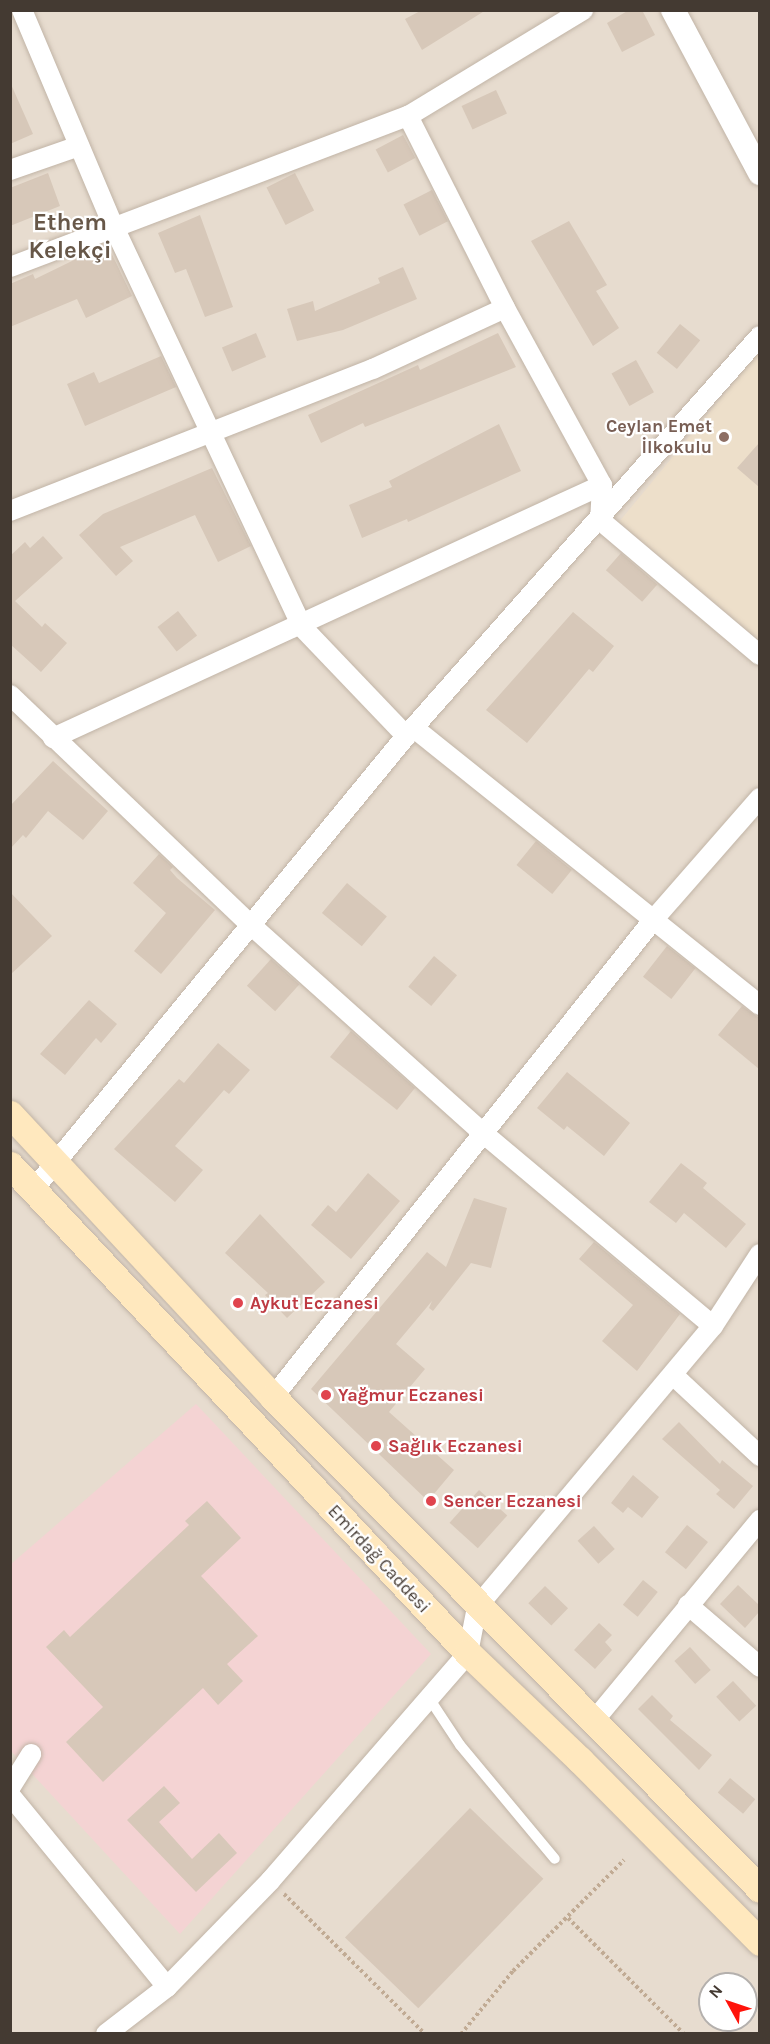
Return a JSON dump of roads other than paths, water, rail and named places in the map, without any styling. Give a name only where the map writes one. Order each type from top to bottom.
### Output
[{"type":"main road","name":"Emirdağ Caddesi","points":[[10,1114],[273,1397],[477,1607],[759,1889]]},
{"type":"main road","name":"Emirdağ Caddesi","points":[[10,1165],[468,1653],[580,1760],[759,1942]]},
{"type":"street","points":[[22,10],[113,225],[302,627],[410,732],[654,919],[759,1005]]},
{"type":"street","points":[[10,267],[113,225],[408,116],[583,10]]},
{"type":"street","points":[[674,10],[757,164]]},
{"type":"street","points":[[408,116],[505,308],[602,485],[600,520]]},
{"type":"street","points":[[10,170],[79,146]]},
{"type":"street","points":[[10,511],[373,369],[505,308]]},
{"type":"street","points":[[33,1190],[53,1162],[410,732],[600,520],[759,336]]},
{"type":"street","points":[[53,738],[302,627],[602,485]]},
{"type":"street","points":[[600,520],[759,655]]},
{"type":"street","points":[[10,695],[251,925],[483,1133],[713,1326]]},
{"type":"street","points":[[273,1397],[654,919],[759,798]]},
{"type":"street","points":[[106,2034],[167,1987],[270,1881],[468,1653],[477,1607],[713,1326],[752,1283],[759,1254]]},
{"type":"street","points":[[672,1375],[759,1455]]},
{"type":"street","points":[[592,1723],[759,1520]]},
{"type":"street","points":[[688,1605],[759,1667]]},
{"type":"street","points":[[10,1788],[31,1754]]},
{"type":"street","points":[[10,1796],[167,1987]]},
{"type":"lane","points":[[429,1698],[460,1745],[555,1859]]},
{"type":"place","name":"Ceylan Emet İlkokulu","points":[[724,437]]},
{"type":"place","name":"Aykut Eczanesi","points":[[238,1303]]},
{"type":"place","name":"Yağmur Eczanesi","points":[[326,1395]]},
{"type":"place","name":"Sağlık Eczanesi","points":[[376,1446]]},
{"type":"place","name":"Sencer Eczanesi","points":[[431,1501]]},
{"type":"district","name":"Ethem Kelekçi","points":[[70,237]]}]
